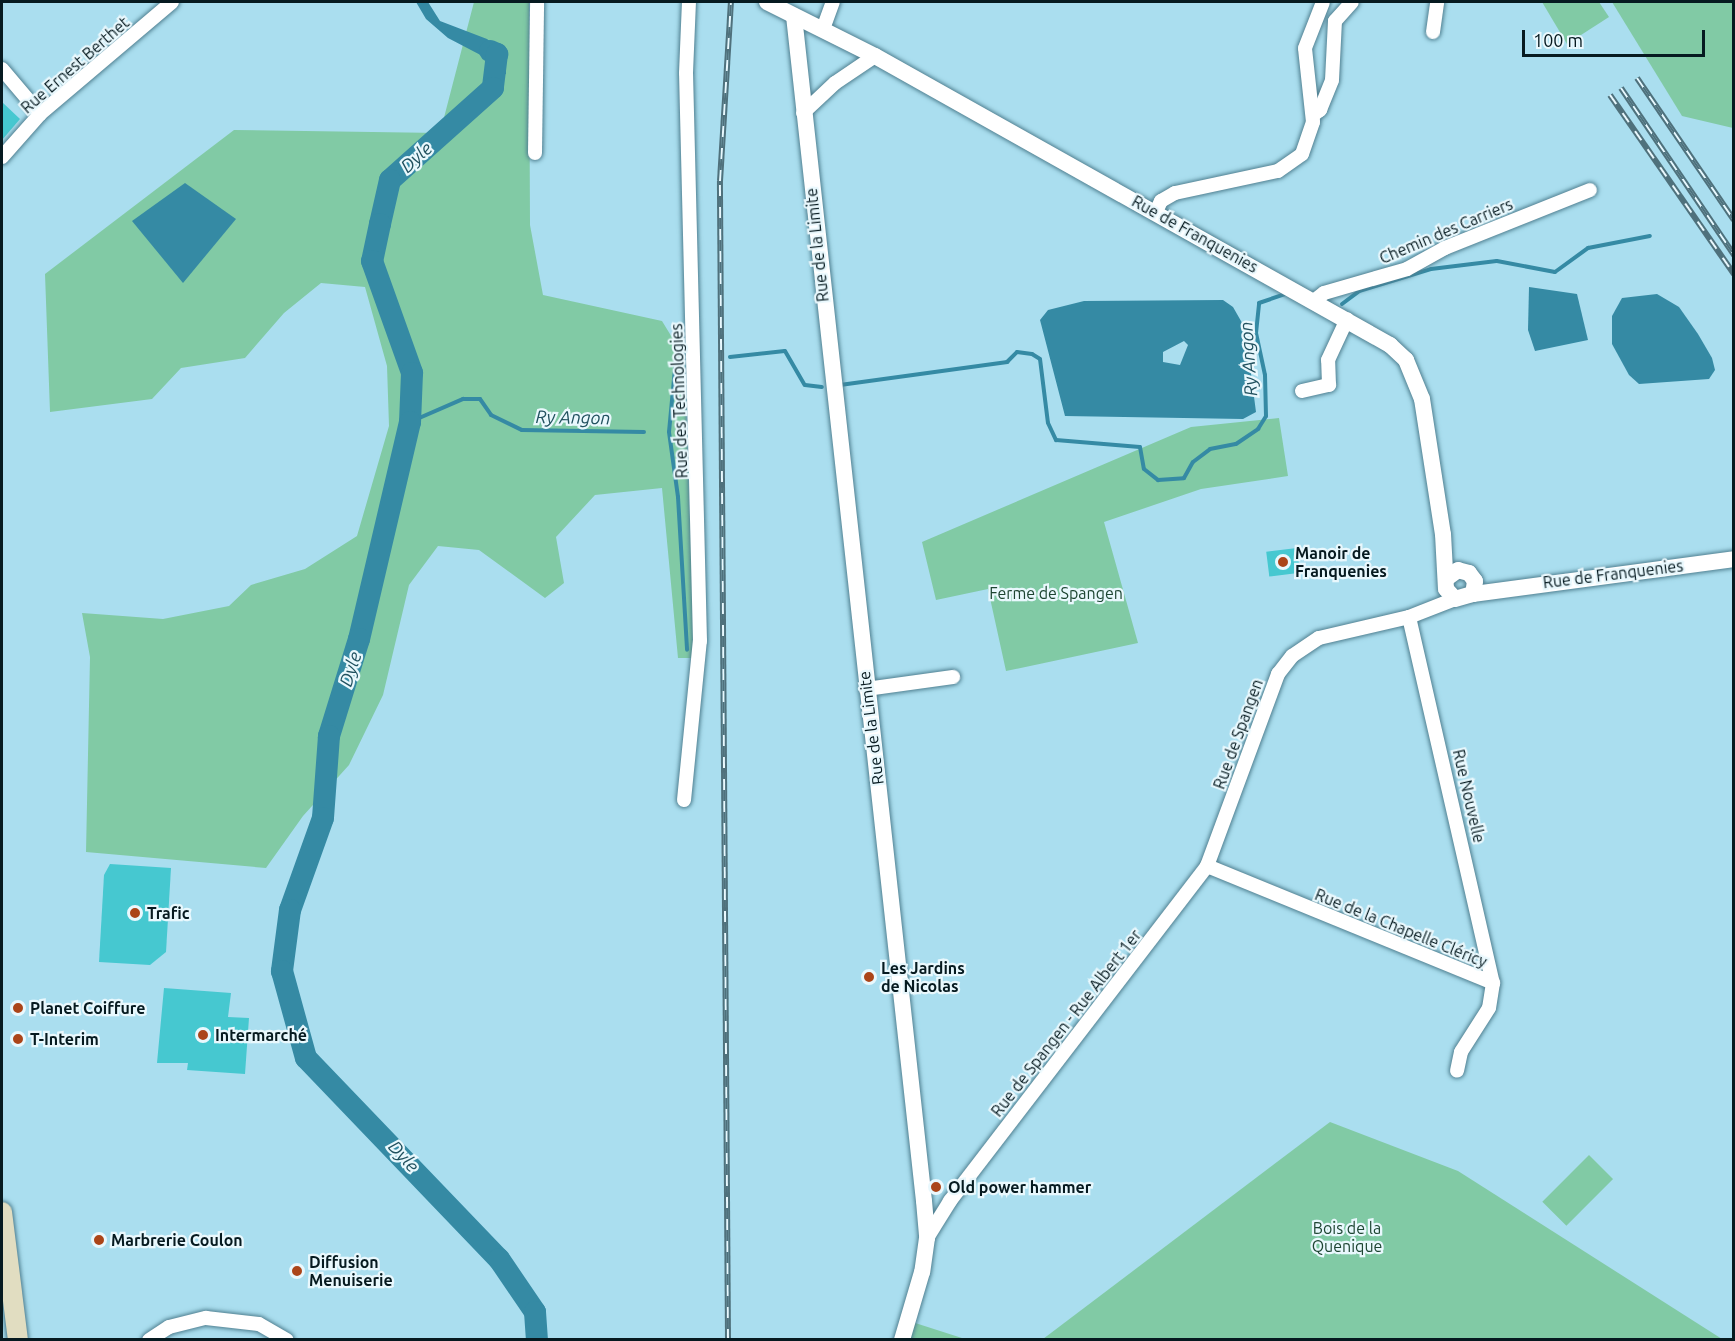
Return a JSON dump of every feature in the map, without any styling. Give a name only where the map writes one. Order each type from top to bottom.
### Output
[{"type":"main road","points":[[2,1212],[8,1286],[8,1340]]},
{"type":"main road","points":[[8,1286],[18,1340]]},
{"type":"street","name":"Rue Ernest Berthet","points":[[2,157],[39,114],[172,2]]},
{"type":"street","points":[[535,153],[537,2]]},
{"type":"street","name":"Rue des Technologies","points":[[684,800],[700,641],[686,73],[689,2]]},
{"type":"street","name":"Rue de Franquenies","points":[[767,2],[875,56],[1315,300],[1390,345],[1416,379],[1450,588]]},
{"type":"street","points":[[823,29],[833,2]]},
{"type":"street","points":[[1156,212],[1161,201],[1175,193],[1286,167],[1306,149],[1313,115],[1305,48],[1323,2]]},
{"type":"street","points":[[1313,115],[1320,110],[1332,80],[1335,21],[1352,2]]},
{"type":"street","points":[[1433,32],[1437,2]]},
{"type":"street","name":"Rue de la Limite","points":[[794,16],[866,689],[924,1201],[927,1238],[902,1340]]},
{"type":"street","points":[[803,113],[835,82],[875,56]]},
{"type":"street","points":[[2,69],[39,114]]},
{"type":"street","name":"Chemin des Carriers","points":[[1315,300],[1324,293],[1407,269],[1453,245],[1590,190]]},
{"type":"street","points":[[1302,391],[1329,385],[1328,360],[1347,319]]},
{"type":"street","name":"Rue de Franquenies","points":[[1443,534],[1470,581],[1492,588],[1734,560]]},
{"type":"street","points":[[1450,588],[1470,581]]},
{"type":"street","points":[[1450,588],[1470,581]]},
{"type":"street","name":"Rue de Spangen","points":[[1208,866],[1278,674],[1292,656],[1318,638],[1409,617],[1431,606],[1450,588]]},
{"type":"street","name":"Rue Nouvelle","points":[[1409,617],[1493,983]]},
{"type":"street","points":[[866,689],[953,677]]},
{"type":"street","name":"Rue de la Chapelle Cléricy","points":[[1208,866],[1493,983],[1489,1008],[1461,1052],[1457,1071]]},
{"type":"street","name":"Rue de Spangen - Rue Albert 1er","points":[[927,1238],[950,1201],[1208,866]]},
{"type":"street","points":[[924,1201],[950,1201]]},
{"type":"street","points":[[149,1340],[169,1327],[206,1318],[259,1324],[287,1340]]},
{"type":"green space","points":[[474,2],[529,2],[530,225],[543,295],[662,321],[684,357],[695,658],[678,658],[662,488],[595,495],[556,537],[564,583],[545,598],[479,550],[438,546],[409,585],[383,695],[349,765],[303,816],[266,868],[86,852],[90,657],[82,613],[163,619],[229,606],[251,585],[305,569],[357,536],[389,426],[387,366],[365,287],[321,283],[284,313],[245,358],[181,368],[152,399],[50,412],[45,274],[234,130],[440,133]]},
{"type":"green space","points":[[1542,2],[1599,2],[1609,17],[1567,44]]},
{"type":"green space","points":[[1612,2],[1733,2],[1733,128],[1682,116]]},
{"type":"green space","name":"Ferme de Spangen","points":[[1279,418],[1288,476],[1201,489],[1104,522],[1138,643],[1006,671],[988,589],[936,600],[922,542],[1191,427]]},
{"type":"green space","name":"Bois de la Quenique","points":[[1330,1122],[1458,1171],[1722,1339],[1043,1339]]},
{"type":"green space","points":[[1589,1155],[1613,1179],[1566,1226],[1542,1202]]},
{"type":"green space","points":[[909,1321],[965,1339],[902,1340]]},
{"type":"water","points":[[416,2],[428,2],[440,21],[487,39],[505,53],[506,74],[491,78],[492,61],[448,38],[426,19]]},
{"type":"water","points":[[185,183],[236,219],[183,283],[132,221]]},
{"type":"water","points":[[1529,287],[1577,294],[1588,340],[1535,351],[1528,330]]},
{"type":"water","points":[[1657,294],[1679,307],[1698,334],[1712,358],[1715,370],[1709,379],[1639,384],[1629,375],[1612,344],[1612,316],[1622,298]]},
{"type":"water","points":[[1223,300],[1233,307],[1245,328],[1256,412],[1243,419],[1065,416],[1040,320],[1048,310],[1084,301]],"holes":[[[1184,341],[1188,345],[1180,365],[1163,362],[1163,352]]]},
{"type":"building","points":[[2,102],[20,119],[2,140]]},
{"type":"building","name":"Manoir de Franquenies","points":[[1297,548],[1300,573],[1269,577],[1266,552]]},
{"type":"building","name":"Trafic","points":[[110,864],[171,868],[166,952],[150,965],[99,962],[104,875]]},
{"type":"building","name":"Intermarché","points":[[164,988],[231,993],[228,1017],[249,1018],[245,1074],[187,1070],[188,1063],[157,1063]]},
{"type":"waterway","name":"Dyle","points":[[490,51],[497,54],[493,88],[390,180],[380,224],[372,261],[412,373],[410,422],[359,639],[329,736],[323,818],[290,910],[282,971],[306,1058],[499,1259],[535,1312],[537,1340]]},
{"type":"waterway","name":"Ry Angon","points":[[1342,304],[1359,291],[1431,269],[1497,261],[1555,272],[1588,248],[1650,236]]},
{"type":"waterway","name":"Ry Angon","points":[[840,385],[1007,362],[1017,352],[1032,354],[1040,359],[1048,423],[1056,440],[1140,447],[1144,469],[1158,480],[1184,478],[1193,462],[1210,449],[1236,444],[1258,429],[1266,416],[1265,375],[1256,333],[1259,303],[1285,294]]},
{"type":"waterway","name":"Ry Angon","points":[[730,357],[785,351],[805,385],[822,387]]},
{"type":"waterway","points":[[676,358],[669,432],[678,497],[687,650]]},
{"type":"waterway","name":"Ry Angon","points":[[410,422],[463,399],[480,399],[491,415],[522,430],[644,432]]},
{"type":"railway","points":[[728,1340],[720,181],[731,2]]},
{"type":"railway","points":[[1637,78],[1734,220]]},
{"type":"railway","points":[[1621,88],[1734,255]]},
{"type":"railway","points":[[1610,95],[1734,274]]},
{"type":"place","name":"Manoir de Franquenies","points":[[1283,562]]},
{"type":"place","name":"Trafic","points":[[135,913]]},
{"type":"place","name":"Les Jardins de Nicolas","points":[[869,977]]},
{"type":"place","name":"Planet Coiffure","points":[[18,1008]]},
{"type":"place","name":"Intermarché","points":[[203,1035]]},
{"type":"place","name":"T-Interim","points":[[18,1039]]},
{"type":"place","name":"Old power hammer","points":[[936,1187]]},
{"type":"place","name":"Marbrerie Coulon","points":[[99,1240]]},
{"type":"place","name":"Diffusion Menuiserie","points":[[297,1271]]}]
